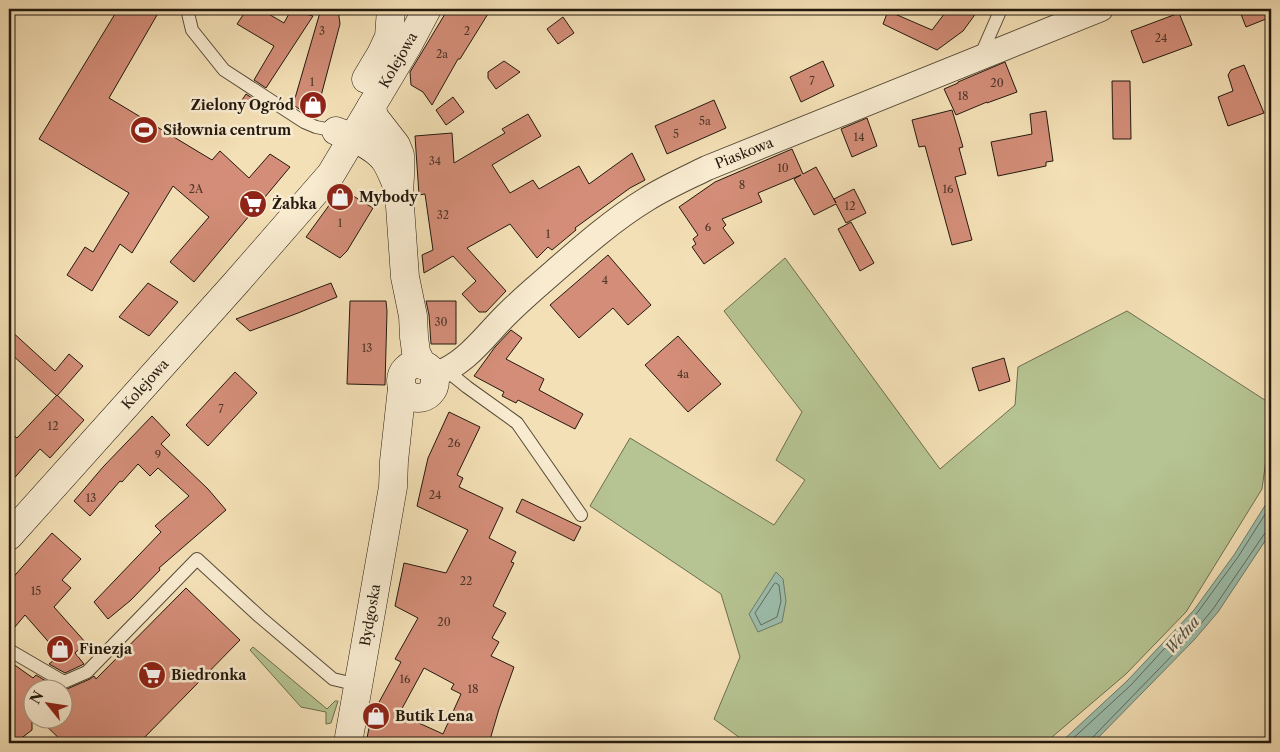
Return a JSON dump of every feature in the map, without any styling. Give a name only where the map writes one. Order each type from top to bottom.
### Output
[{"type":"street","name":"Kolejowa","points":[[9,536],[331,174],[344,134],[388,37],[391,9]]},
{"type":"street","name":"Kolejowa","points":[[344,134],[371,107],[427,9]]},
{"type":"street","name":"Piaskowa","points":[[422,378],[455,365],[471,352],[506,315],[581,249],[646,199],[675,183],[707,168],[1101,9]]},
{"type":"street","name":"Bydgoska","points":[[348,743],[393,487],[394,461],[422,378],[399,336],[405,278],[399,192],[400,155],[396,145],[375,118],[371,107]]},
{"type":"street","name":"Bydgoska","points":[[344,134],[384,159],[399,192]]},
{"type":"lane","points":[[186,9],[192,30],[224,70],[304,122],[344,134]]},
{"type":"lane","points":[[980,58],[1001,9]]},
{"type":"lane","points":[[422,378],[466,387],[517,423],[581,515]]},
{"type":"lane","points":[[9,650],[64,682],[87,672],[197,559],[333,679],[358,684]]},
{"type":"green space","points":[[785,258],[940,469],[1015,405],[1018,367],[1127,311],[1271,404],[1271,423],[1262,489],[1186,612],[1126,674],[1045,743],[747,743],[714,719],[740,657],[721,594],[590,506],[630,438],[774,525],[805,480],[776,460],[802,412],[724,311]]},
{"type":"green space","points":[[253,647],[327,709],[335,701],[338,701],[331,723],[326,724],[326,712],[301,707],[250,650]]},
{"type":"water","name":"Wełna","points":[[1271,496],[1271,532],[1218,612],[1194,640],[1093,743],[1060,743],[1127,681],[1194,610],[1234,555]]},
{"type":"water","points":[[776,572],[783,579],[786,601],[782,622],[758,632],[749,614]]},
{"type":"building","points":[[118,9],[146,9],[157,15],[109,98],[212,160],[220,151],[249,178],[270,154],[290,167],[194,282],[170,262],[209,217],[173,186],[132,253],[120,244],[92,291],[67,275],[85,247],[93,252],[129,193],[39,139]]},
{"type":"building","points":[[247,9],[260,9],[284,23],[291,10],[313,16],[266,88],[254,80],[274,46],[237,24]]},
{"type":"building","points":[[321,9],[338,9],[340,24],[316,115],[293,105]]},
{"type":"building","points":[[448,9],[491,9],[460,59],[458,59],[432,105],[423,92],[411,85],[410,72]]},
{"type":"building","points":[[948,9],[979,9],[963,31],[937,50],[883,24],[888,11],[932,30]]},
{"type":"building","points":[[1239,9],[1271,9],[1271,17],[1246,27]]},
{"type":"building","points":[[1179,13],[1192,45],[1143,63],[1131,31]]},
{"type":"building","points":[[563,17],[574,33],[558,44],[547,29]]},
{"type":"building","points":[[504,61],[520,72],[496,89],[488,78],[488,72]]},
{"type":"building","points":[[823,61],[834,86],[801,102],[790,77]]},
{"type":"building","points":[[1005,62],[1017,92],[956,115],[944,89]]},
{"type":"building","points":[[1244,65],[1264,113],[1228,126],[1218,97],[1233,91],[1228,75],[1231,70]]},
{"type":"building","points":[[1112,81],[1130,81],[1131,139],[1113,139]]},
{"type":"building","points":[[246,94],[258,102],[254,108],[242,100]]},
{"type":"building","points":[[453,97],[464,112],[446,125],[436,110]]},
{"type":"building","points":[[714,100],[726,128],[667,154],[655,126]]},
{"type":"building","points":[[952,110],[963,147],[959,148],[966,174],[955,177],[972,240],[952,245],[925,146],[919,147],[912,120]]},
{"type":"building","points":[[1046,111],[1053,161],[1046,162],[1046,166],[998,176],[991,142],[1032,134],[1030,114]]},
{"type":"building","points":[[528,114],[541,136],[492,165],[510,193],[533,180],[539,189],[579,166],[589,184],[632,153],[645,180],[630,188],[575,228],[576,230],[552,250],[548,247],[537,258],[510,224],[467,248],[506,291],[486,312],[479,312],[462,294],[476,281],[453,256],[424,273],[422,255],[433,250],[425,194],[419,195],[415,136],[452,133],[454,163],[505,133],[502,129]]},
{"type":"building","points":[[867,118],[877,146],[852,157],[841,129]]},
{"type":"building","points":[[792,149],[803,174],[816,167],[836,203],[834,199],[854,189],[866,213],[846,223],[836,204],[814,215],[794,179],[801,175],[758,193],[762,202],[722,219],[726,225],[723,228],[734,243],[704,264],[692,247],[696,244],[693,239],[698,235],[679,207],[715,182]]},
{"type":"building","points":[[345,191],[373,208],[347,251],[340,258],[306,237],[338,193]]},
{"type":"building","points":[[851,222],[874,263],[860,271],[838,229]]},
{"type":"building","points":[[608,255],[651,305],[628,325],[613,308],[579,338],[550,305]]},
{"type":"building","points":[[148,283],[178,302],[149,336],[119,317]]},
{"type":"building","points":[[331,283],[337,297],[298,313],[250,331],[236,319]]},
{"type":"building","points":[[350,301],[386,301],[385,385],[347,384]]},
{"type":"building","points":[[426,301],[456,301],[456,344],[431,344]]},
{"type":"building","points":[[9,329],[55,371],[69,354],[83,366],[57,396],[9,352]]},
{"type":"building","points":[[511,330],[522,338],[506,359],[544,379],[539,390],[583,414],[575,429],[518,400],[516,403],[502,396],[504,392],[474,376],[495,347]]},
{"type":"building","points":[[678,336],[721,384],[688,412],[645,365]]},
{"type":"building","points":[[1004,358],[1010,381],[979,391],[972,368]]},
{"type":"building","points":[[235,372],[257,393],[208,446],[186,425]]},
{"type":"building","points":[[57,395],[84,420],[50,458],[40,449],[9,484],[9,431],[17,438]]},
{"type":"building","points":[[449,412],[480,427],[457,475],[463,478],[459,487],[503,508],[489,538],[516,552],[511,562],[514,563],[493,606],[506,613],[492,638],[499,642],[491,656],[514,667],[489,743],[366,743],[374,703],[378,704],[401,662],[395,659],[418,618],[395,606],[404,563],[446,573],[468,530],[417,506],[428,458]],"holes":[[[424,668],[454,684],[451,689],[461,694],[443,734],[399,714]]]},
{"type":"building","points":[[152,416],[170,435],[161,444],[208,489],[226,510],[159,568],[160,570],[131,600],[108,619],[94,602],[161,532],[155,526],[189,496],[158,468],[150,476],[138,464],[122,482],[120,481],[90,516],[74,501],[103,467]]},
{"type":"building","points":[[522,499],[581,527],[574,541],[516,512]]},
{"type":"building","points":[[52,533],[81,559],[62,580],[71,588],[54,607],[86,643],[75,653],[84,664],[65,673],[49,664],[60,655],[25,615],[9,634],[9,582]]},
{"type":"building","name":"Biedronka","points":[[186,588],[240,640],[139,743],[64,743],[50,730],[72,730],[72,687],[94,676],[96,679]]},
{"type":"building","points":[[9,661],[33,678],[36,675],[44,680],[22,680],[22,730],[32,730],[15,743],[9,743]]},
{"type":"place","name":"Zielony Ogród","points":[[313,105]]},
{"type":"place","name":"Siłownia centrum","points":[[144,130]]},
{"type":"place","name":"Mybody","points":[[340,197]]},
{"type":"place","name":"Żabka","points":[[253,204]]},
{"type":"place","name":"Finezja","points":[[60,649]]},
{"type":"place","name":"Biedronka","points":[[152,675]]},
{"type":"place","name":"Butik Lena","points":[[376,716]]}]
